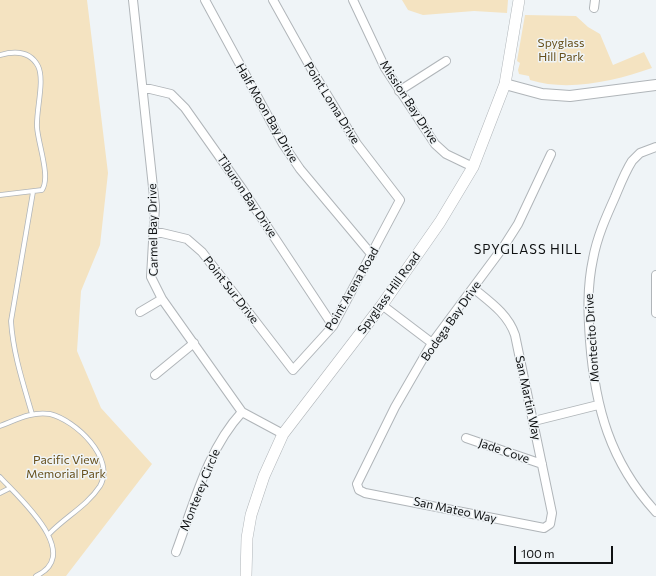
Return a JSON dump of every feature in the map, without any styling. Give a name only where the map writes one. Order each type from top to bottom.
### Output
[{"type":"main road","name":"Spyglass Hill Road","points":[[246,576],[247,538],[251,515],[264,476],[284,434],[382,305],[440,222],[473,167],[505,84],[519,0]]},
{"type":"street","name":"Carmel Bay Drive","points":[[133,0],[155,206],[151,277],[162,299],[242,412],[284,434]]},
{"type":"street","name":"Half Moon Bay Drive","points":[[205,0],[283,144],[300,169],[372,255]]},
{"type":"street","name":"Point Loma Drive","points":[[273,0],[312,70],[357,144],[400,200]]},
{"type":"street","name":"Mission Bay Drive","points":[[353,0],[385,68],[435,144],[446,154],[473,167]]},
{"type":"street","points":[[399,91],[446,61]]},
{"type":"street","points":[[505,84],[542,94],[570,96],[656,85]]},
{"type":"street","name":"Tiburon Bay Drive","points":[[143,89],[150,89],[171,94],[185,108],[243,190],[333,326]]},
{"type":"street","name":"Montecito Drive","points":[[656,147],[640,153],[629,166],[602,226],[589,281],[588,315],[593,380],[598,405],[608,436],[622,466],[636,488],[656,512]]},
{"type":"street","name":"Bodega Bay Drive","points":[[360,490],[357,484],[358,478],[395,407],[432,342],[473,288],[518,224],[551,154]]},
{"type":"street","name":"Point Arena Road","points":[[293,370],[333,326],[400,200]]},
{"type":"street","name":"Point Sur Drive","points":[[154,233],[187,239],[202,252],[293,370]]},
{"type":"street","points":[[656,275],[656,312]]},
{"type":"street","name":"San Martin Way","points":[[473,288],[503,314],[512,326],[534,421],[552,513],[550,524]]},
{"type":"street","points":[[140,312],[162,299]]},
{"type":"street","points":[[382,305],[432,342]]},
{"type":"street","points":[[155,375],[194,343]]},
{"type":"street","points":[[534,421],[598,405]]},
{"type":"street","name":"Monterey Circle","points":[[176,552],[212,456],[228,427],[242,412]]},
{"type":"street","name":"Jade Cove","points":[[466,438],[542,464]]},
{"type":"street","name":"San Mateo Way","points":[[360,490],[537,527],[544,528],[550,524]]},
{"type":"lane","points":[[0,55],[14,52],[22,53],[38,65],[40,73],[37,128],[46,180],[42,190],[0,195]]},
{"type":"lane","points":[[32,414],[18,367],[12,340],[12,321],[33,192]]},
{"type":"lane","points":[[0,426],[32,414],[51,414],[77,428],[87,437],[103,462],[104,473],[100,486],[78,510],[57,525],[49,534]]},
{"type":"lane","points":[[0,477],[49,534],[53,543],[51,559],[45,570],[36,576]]},
{"type":"lane","points":[[0,493],[10,488]]},
{"type":"green space","name":"Pacific View Memorial Park","points":[[0,0],[87,0],[108,173],[100,245],[81,291],[77,351],[101,408],[152,464],[66,576],[0,576]]},
{"type":"green space","points":[[402,0],[508,0],[507,13],[474,11],[423,15],[408,10]]},
{"type":"green space","name":"Spyglass Hill Park","points":[[525,15],[576,16],[588,27],[600,34],[613,65],[644,52],[652,68],[607,81],[576,85],[560,85],[530,80],[529,76],[519,74],[518,70],[520,63],[517,61]]},
{"type":"district","name":"SPYGLASS HILL","points":[[528,250]]}]
